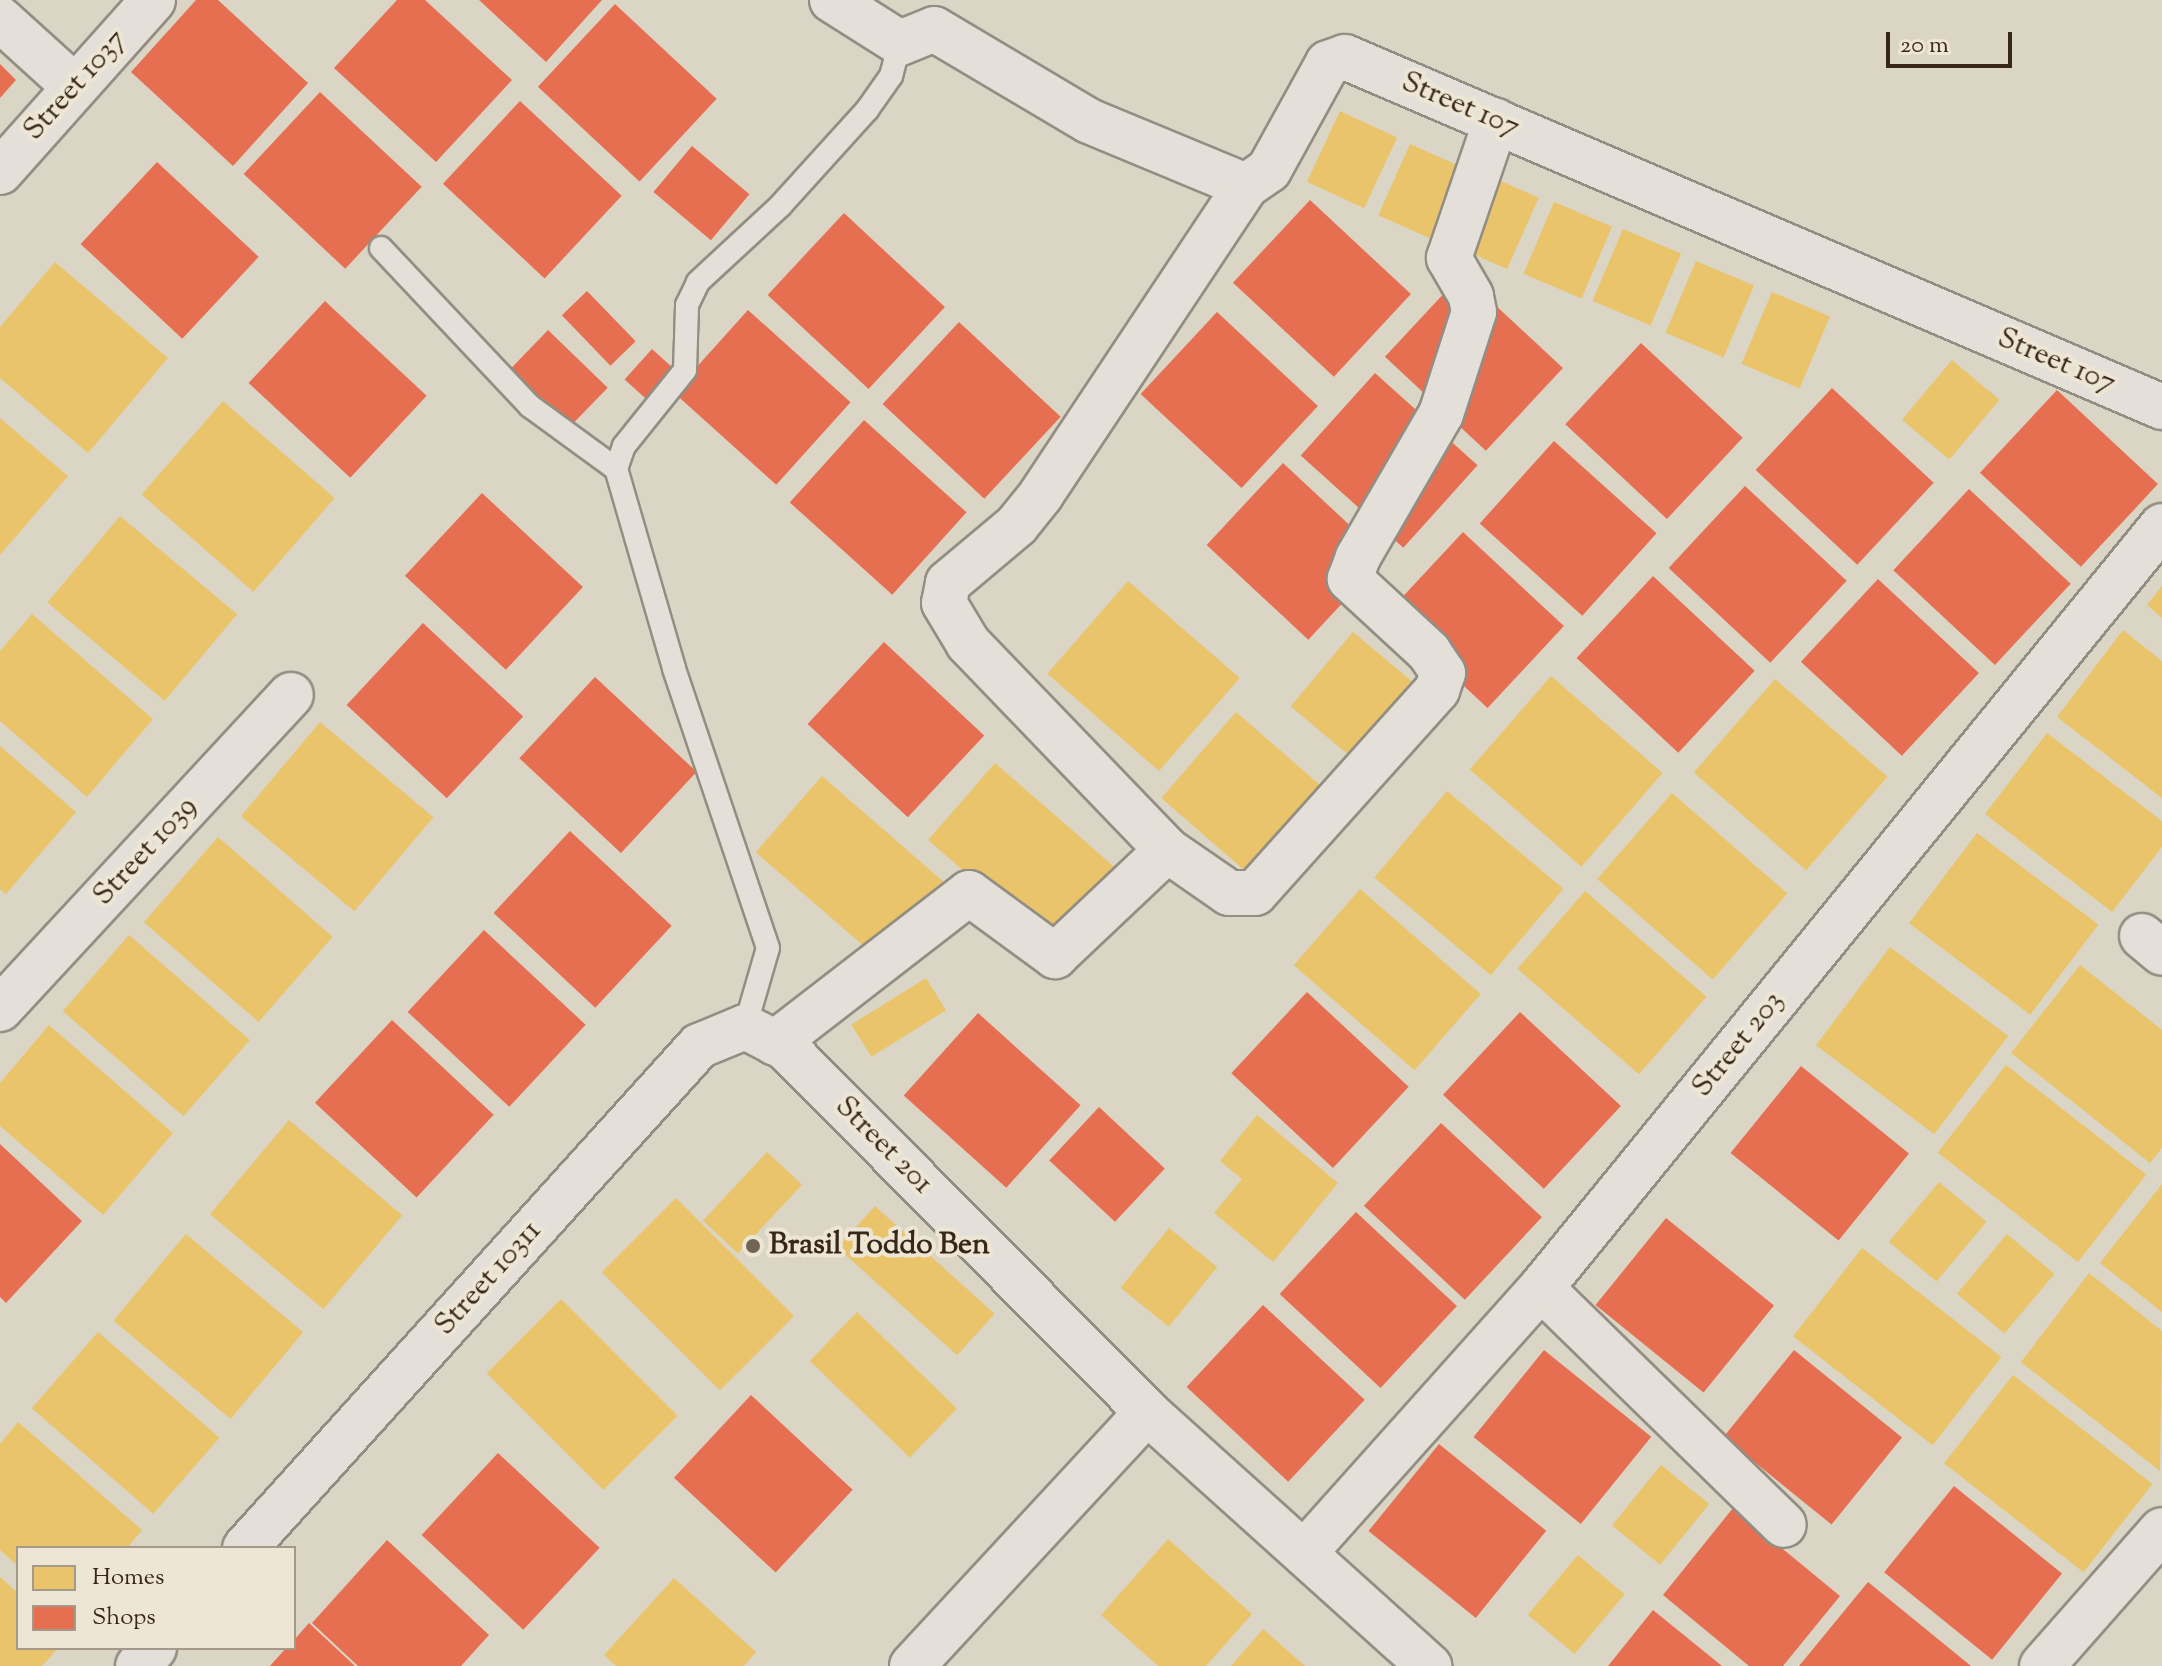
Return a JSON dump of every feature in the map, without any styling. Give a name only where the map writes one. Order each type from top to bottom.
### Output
[{"type":"street","name":"Street 1037","points":[[0,172],[153,0]]},
{"type":"street","points":[[832,0],[900,43],[934,29],[1089,121],[1246,186],[1041,495],[1017,525],[948,583],[944,603],[968,643],[1167,850],[1229,893],[1255,893],[1437,690],[1443,673],[1429,652],[1350,579],[1358,557],[1441,414],[1474,312],[1471,296],[1449,258],[1496,121]]},
{"type":"street","points":[[0,19],[75,87]]},
{"type":"street","name":"Street 107","points":[[1246,186],[1269,170],[1335,58],[1345,57],[2162,407]]},
{"type":"street","name":"Street 203","points":[[1304,1553],[1541,1288],[2162,526]]},
{"type":"street","name":"Street 1039","points":[[0,1009],[291,695]]},
{"type":"street","name":"Street 10311","points":[[247,1546],[699,1046],[760,1035],[969,893],[1055,956],[1167,850]]},
{"type":"street","name":"Street 201","points":[[760,1035],[1147,1412],[1429,1666]]},
{"type":"street","points":[[1541,1288],[1784,1525]]},
{"type":"street","points":[[912,1666],[1147,1412]]},
{"type":"street","points":[[2042,1666],[2162,1530]]},
{"type":"street","points":[[138,1666],[152,1650]]},
{"type":"lane","points":[[760,1035],[768,948],[674,668],[616,469],[624,446],[685,370],[687,305],[698,282],[780,206],[867,110],[891,76],[900,43]]},
{"type":"lane","points":[[381,248],[530,406],[616,469]]},
{"type":"building: Homes","points":[[1340,111],[1397,138],[1364,208],[1307,182]]},
{"type":"building: Homes","points":[[1410,144],[1467,169],[1435,240],[1378,215]]},
{"type":"building: Homes","points":[[1483,173],[1539,198],[1507,269],[1451,244]]},
{"type":"building: Homes","points":[[1554,202],[1612,227],[1582,298],[1524,274]]},
{"type":"building: Homes","points":[[1623,229],[1681,254],[1651,325],[1593,301]]},
{"type":"building: Homes","points":[[1696,261],[1754,286],[1724,357],[1666,333]]},
{"type":"building: Homes","points":[[55,262],[168,358],[88,453],[0,378],[0,327]]},
{"type":"building: Homes","points":[[1772,292],[1830,317],[1800,388],[1742,364]]},
{"type":"building: Homes","points":[[1952,360],[1999,400],[1949,460],[1902,420]]},
{"type":"building: Homes","points":[[223,401],[335,498],[253,592],[142,495]]},
{"type":"building: Homes","points":[[0,418],[68,476],[0,555]]},
{"type":"building: Homes","points":[[120,516],[237,614],[165,701],[47,603]]},
{"type":"building: Homes","points":[[1128,581],[1240,678],[1159,771],[1047,674]]},
{"type":"building: Homes","points":[[2162,586],[2162,618],[2147,605]]},
{"type":"building: Homes","points":[[32,614],[153,719],[87,797],[0,721],[0,651]]},
{"type":"building: Homes","points":[[2123,630],[2162,661],[2162,798],[2057,717]]},
{"type":"building: Homes","points":[[1353,632],[1443,708],[1381,782],[1291,706]]},
{"type":"building: Homes","points":[[1551,676],[1663,773],[1581,867],[1470,770]]},
{"type":"building: Homes","points":[[1775,679],[1887,777],[1806,870],[1694,773]]},
{"type":"building: Homes","points":[[1236,712],[1351,812],[1276,898],[1161,798]]},
{"type":"building: Homes","points":[[320,722],[433,817],[354,911],[241,816]]},
{"type":"building: Homes","points":[[2047,733],[2162,821],[2162,847],[2112,912],[1985,814]]},
{"type":"building: Homes","points":[[0,746],[76,812],[6,894],[0,889]]},
{"type":"building: Homes","points":[[995,763],[1117,869],[1050,946],[928,840]]},
{"type":"building: Homes","points":[[822,776],[944,882],[877,958],[756,852]]},
{"type":"building: Homes","points":[[1447,791],[1563,889],[1491,975],[1374,878]]},
{"type":"building: Homes","points":[[1672,793],[1787,893],[1713,979],[1597,879]]},
{"type":"building: Homes","points":[[1977,833],[2098,924],[2030,1015],[1909,923]]},
{"type":"building: Homes","points":[[218,837],[333,937],[259,1022],[144,922]]},
{"type":"building: Homes","points":[[1360,889],[1481,994],[1414,1070],[1294,965]]},
{"type":"building: Homes","points":[[1585,891],[1707,997],[1639,1074],[1517,969]]},
{"type":"building: Homes","points":[[129,935],[250,1040],[183,1116],[63,1011]]},
{"type":"building: Homes","points":[[1890,947],[2008,1036],[1934,1134],[1816,1045]]},
{"type":"building: Homes","points":[[2080,965],[2162,1030],[2162,1148],[2150,1163],[2011,1053]]},
{"type":"building: Homes","points":[[926,978],[946,1010],[872,1057],[851,1025]]},
{"type":"building: Homes","points":[[49,1025],[173,1133],[103,1215],[0,1126],[0,1083]]},
{"type":"building: Homes","points":[[2006,1065],[2146,1175],[2078,1262],[1938,1152]]},
{"type":"building: Homes","points":[[1257,1115],[1338,1183],[1273,1262],[1214,1213],[1242,1179],[1220,1161]]},
{"type":"building: Homes","points":[[289,1120],[402,1215],[323,1309],[210,1214]]},
{"type":"building: Homes","points":[[767,1152],[802,1185],[738,1253],[703,1221]]},
{"type":"building: Homes","points":[[1939,1182],[1986,1222],[1936,1282],[1889,1242]]},
{"type":"building: Homes","points":[[2162,1184],[2162,1312],[2100,1263]]},
{"type":"building: Homes","points":[[676,1198],[794,1316],[720,1390],[602,1272]]},
{"type":"building: Homes","points":[[875,1206],[995,1314],[957,1355],[838,1248]]},
{"type":"building: Homes","points":[[1169,1228],[1217,1267],[1169,1327],[1121,1288]]},
{"type":"building: Homes","points":[[186,1234],[303,1332],[231,1419],[113,1321]]},
{"type":"building: Homes","points":[[2007,1234],[2054,1274],[2004,1334],[1957,1294]]},
{"type":"building: Homes","points":[[1862,1248],[2001,1357],[1933,1445],[1793,1336]]},
{"type":"building: Homes","points":[[2089,1273],[2162,1331],[2160,1471],[2021,1362]]},
{"type":"building: Homes","points":[[561,1299],[678,1416],[603,1490],[487,1373]]},
{"type":"building: Homes","points":[[857,1312],[957,1409],[910,1457],[810,1361]]},
{"type":"building: Homes","points":[[98,1332],[220,1438],[153,1514],[32,1408]]},
{"type":"building: Homes","points":[[2013,1375],[2152,1484],[2084,1572],[1944,1463]]},
{"type":"building: Homes","points":[[18,1422],[142,1530],[129,1546],[16,1546],[16,1564],[0,1550],[0,1444]]},
{"type":"building: Homes","points":[[1661,1465],[1709,1504],[1660,1565],[1612,1526]]},
{"type":"building: Homes","points":[[1168,1539],[1252,1614],[1206,1666],[1158,1666],[1101,1615]]},
{"type":"building: Homes","points":[[1578,1555],[1625,1594],[1575,1654],[1528,1615]]},
{"type":"building: Homes","points":[[0,1577],[16,1591],[16,1650],[56,1650],[42,1666],[0,1666]]},
{"type":"building: Homes","points":[[674,1578],[756,1652],[744,1666],[616,1666],[604,1655]]},
{"type":"building: Homes","points":[[1263,1629],[1305,1666],[1231,1666]]},
{"type":"building: Shops","points":[[196,0],[218,0],[308,83],[233,166],[131,72]]},
{"type":"building: Shops","points":[[397,0],[425,0],[512,80],[436,162],[334,68]]},
{"type":"building: Shops","points":[[479,0],[602,0],[546,62]]},
{"type":"building: Shops","points":[[615,4],[717,99],[640,181],[538,87]]},
{"type":"building: Shops","points":[[0,64],[16,80],[0,98]]},
{"type":"building: Shops","points":[[320,92],[422,187],[345,269],[244,174]]},
{"type":"building: Shops","points":[[520,101],[622,196],[545,278],[443,184]]},
{"type":"building: Shops","points":[[692,146],[749,194],[711,240],[653,192]]},
{"type":"building: Shops","points":[[157,162],[259,257],[182,339],[81,244]]},
{"type":"building: Shops","points":[[1310,200],[1411,294],[1334,377],[1233,283]]},
{"type":"building: Shops","points":[[844,213],[945,307],[869,389],[768,295]]},
{"type":"building: Shops","points":[[1462,274],[1563,368],[1486,451],[1385,357]]},
{"type":"building: Shops","points":[[587,291],[636,341],[610,366],[562,315]]},
{"type":"building: Shops","points":[[325,301],[427,396],[350,478],[249,383]]},
{"type":"building: Shops","points":[[748,310],[851,402],[776,485],[674,392]]},
{"type":"building: Shops","points":[[1217,312],[1318,406],[1242,488],[1141,394]]},
{"type":"building: Shops","points":[[959,322],[1061,417],[984,499],[883,404]]},
{"type":"building: Shops","points":[[548,330],[608,388],[567,430],[507,372]]},
{"type":"building: Shops","points":[[1641,343],[1743,438],[1667,519],[1565,424]]},
{"type":"building: Shops","points":[[652,349],[673,368],[645,398],[625,379]]},
{"type":"building: Shops","points":[[1375,373],[1478,465],[1403,548],[1301,455]]},
{"type":"building: Shops","points":[[1832,388],[1934,483],[1857,565],[1756,470]]},
{"type":"building: Shops","points":[[2057,390],[2158,484],[2081,567],[1980,473]]},
{"type":"building: Shops","points":[[864,420],[967,512],[892,595],[790,502]]},
{"type":"building: Shops","points":[[1554,441],[1657,533],[1582,616],[1480,523]]},
{"type":"building: Shops","points":[[1283,463],[1385,558],[1308,640],[1207,545]]},
{"type":"building: Shops","points":[[1745,486],[1847,581],[1770,663],[1669,568]]},
{"type":"building: Shops","points":[[1969,489],[2071,584],[1995,665],[1893,570]]},
{"type":"building: Shops","points":[[482,493],[583,587],[506,670],[405,576]]},
{"type":"building: Shops","points":[[1463,532],[1564,626],[1488,708],[1387,614]]},
{"type":"building: Shops","points":[[1653,576],[1755,671],[1678,753],[1577,658]]},
{"type":"building: Shops","points":[[1878,579],[1979,673],[1902,756],[1801,662]]},
{"type":"building: Shops","points":[[423,623],[523,716],[447,798],[347,705]]},
{"type":"building: Shops","points":[[884,642],[984,735],[908,817],[808,724]]},
{"type":"building: Shops","points":[[595,677],[697,772],[621,853],[519,758]]},
{"type":"building: Shops","points":[[570,831],[672,926],[595,1008],[494,913]]},
{"type":"building: Shops","points":[[484,930],[586,1025],[509,1107],[408,1012]]},
{"type":"building: Shops","points":[[1307,992],[1409,1087],[1333,1168],[1231,1073]]},
{"type":"building: Shops","points":[[1520,1012],[1621,1106],[1544,1189],[1443,1095]]},
{"type":"building: Shops","points":[[978,1013],[1081,1105],[1006,1188],[904,1095]]},
{"type":"building: Shops","points":[[392,1020],[494,1115],[417,1197],[315,1103]]},
{"type":"building: Shops","points":[[1801,1066],[1909,1153],[1839,1241],[1731,1153]]},
{"type":"building: Shops","points":[[1099,1107],[1165,1168],[1115,1222],[1049,1160]]},
{"type":"building: Shops","points":[[1441,1123],[1542,1217],[1465,1300],[1364,1206]]},
{"type":"building: Shops","points":[[0,1144],[82,1221],[6,1303],[0,1297]]},
{"type":"building: Shops","points":[[1356,1212],[1457,1306],[1381,1388],[1280,1294]]},
{"type":"building: Shops","points":[[1666,1218],[1774,1305],[1704,1393],[1596,1305]]},
{"type":"building: Shops","points":[[1263,1305],[1365,1400],[1288,1482],[1187,1387]]},
{"type":"building: Shops","points":[[1544,1350],[1651,1437],[1581,1524],[1474,1437]]},
{"type":"building: Shops","points":[[1794,1350],[1902,1437],[1832,1525],[1724,1437]]},
{"type":"building: Shops","points":[[751,1395],[853,1490],[776,1572],[674,1478]]},
{"type":"building: Shops","points":[[1439,1444],[1546,1531],[1476,1618],[1369,1531]]},
{"type":"building: Shops","points":[[498,1453],[600,1548],[523,1630],[422,1535]]},
{"type":"building: Shops","points":[[1954,1486],[2062,1573],[1992,1660],[1884,1572]]},
{"type":"building: Shops","points":[[1733,1508],[1840,1596],[1783,1666],[1749,1666],[1663,1595]]},
{"type":"building: Shops","points":[[387,1540],[489,1635],[461,1666],[358,1666],[312,1623]]},
{"type":"building: Shops","points":[[1868,1582],[1971,1666],[1799,1666]]},
{"type":"building: Shops","points":[[1653,1610],[1722,1666],[1608,1666]]},
{"type":"building: Shops","points":[[309,1623],[355,1666],[270,1666],[284,1650],[296,1650],[296,1638]]},
{"type":"place","name":"Brasil Toddo Ben","points":[[753,1246]]}]
